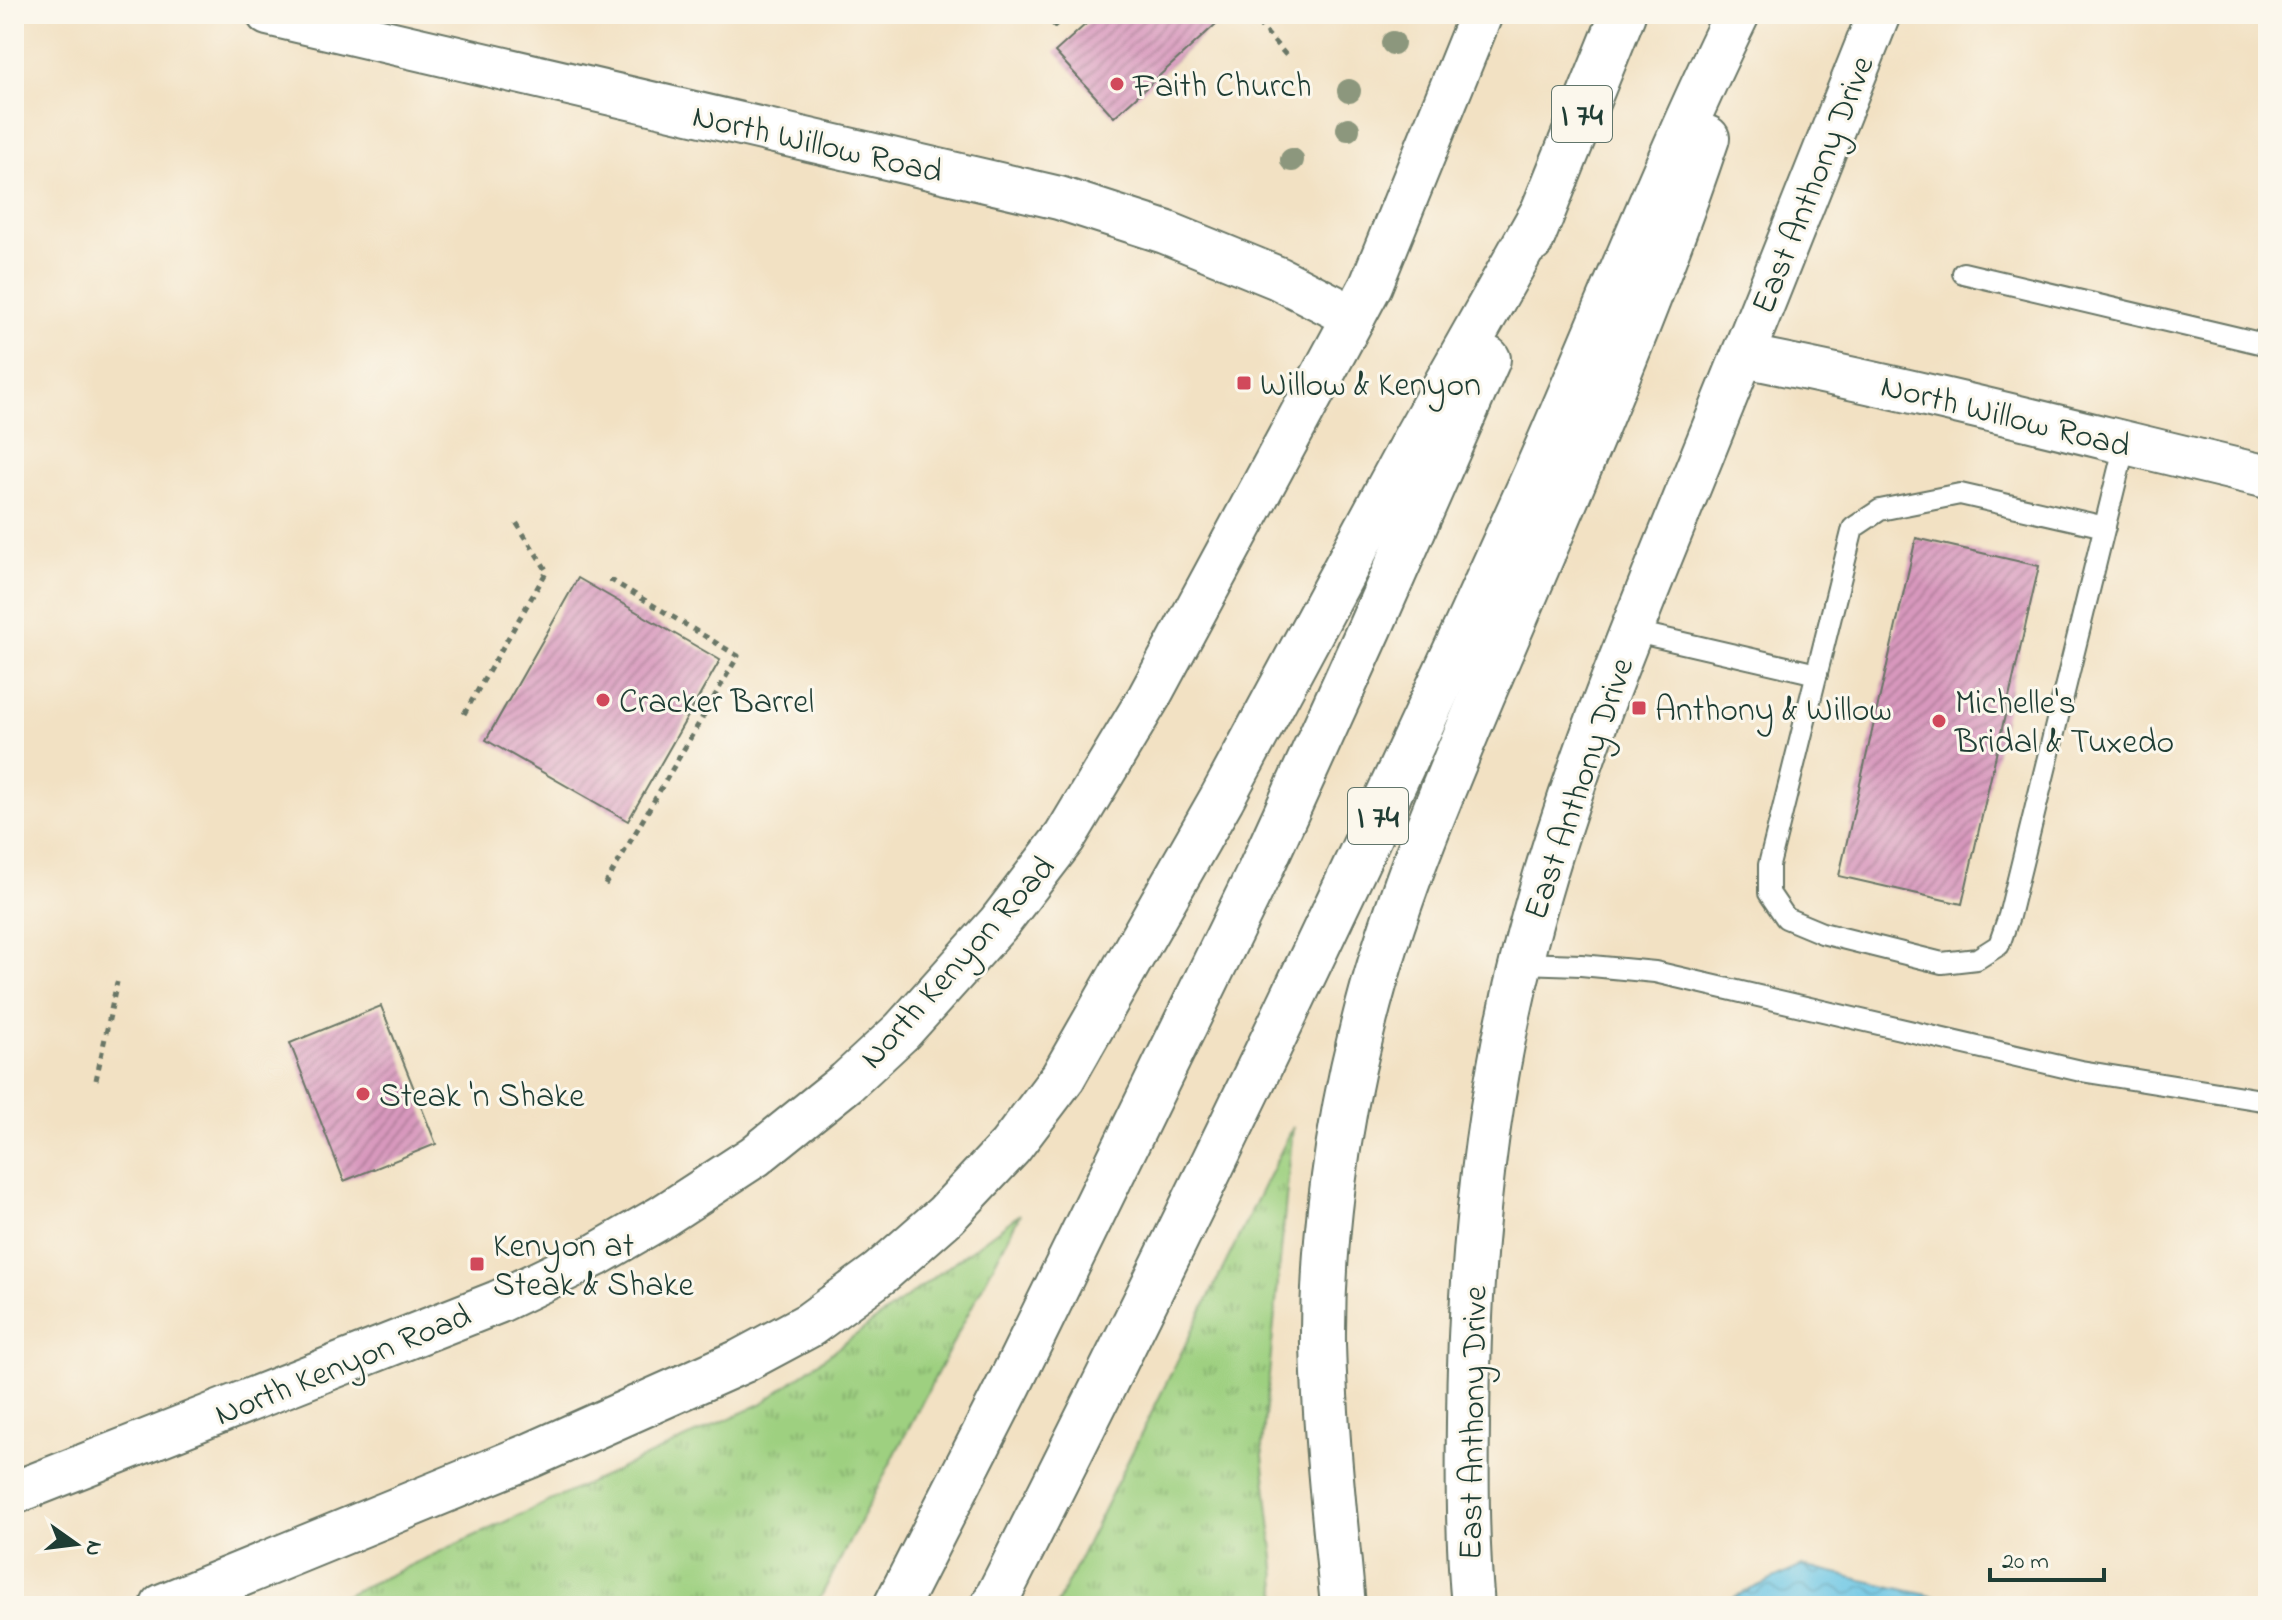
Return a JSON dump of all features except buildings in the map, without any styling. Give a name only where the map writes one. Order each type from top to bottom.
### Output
[{"type":"highway","name":"I 74","points":[[896,1606],[1010,1383],[1257,877],[1482,374],[1541,215],[1623,14]]},
{"type":"highway","name":"I 74","points":[[993,1606],[1151,1294],[1332,917],[1536,473],[1700,88],[1737,14]]},
{"type":"highway","points":[[1343,1606],[1328,1452],[1323,1341],[1328,1234],[1342,1129],[1361,1033],[1386,938],[1425,832],[1680,218],[1749,14]]},
{"type":"highway","points":[[163,1606],[529,1456],[742,1361],[809,1325],[880,1273],[946,1215],[1010,1147],[1063,1077],[1222,798],[1416,437],[1541,215]]},
{"type":"street","name":"North Willow Road","points":[[268,14],[1059,198],[1165,232],[1278,278],[1354,317]]},
{"type":"street","name":"North Kenyon Road","points":[[14,1493],[498,1302],[596,1255],[660,1218],[755,1156],[847,1082],[902,1031],[999,923],[1065,837],[1149,697],[1371,285],[1481,14]]},
{"type":"street","name":"East Anthony Drive","points":[[1473,1606],[1467,1476],[1469,1335],[1474,1257],[1493,1099],[1521,963],[1570,796],[1631,631],[1879,14]]},
{"type":"street","name":"North Willow Road","points":[[1743,356],[1877,382],[2268,477]]},
{"type":"lane","points":[[1963,273],[2268,345]]},
{"type":"lane","points":[[2105,527],[1960,494],[1880,510],[1853,528],[1769,865],[1769,893],[1786,918],[1822,933],[1942,963],[1977,959],[1999,945],[2009,916],[2105,527],[2125,444]]},
{"type":"lane","points":[[1631,631],[1817,674]]},
{"type":"lane","points":[[1521,963],[1655,972],[2081,1071],[2268,1101]]},
{"type":"path","points":[[1044,14],[1060,31]]},
{"type":"path","points":[[1250,14],[1286,55]]},
{"type":"path","points":[[464,714],[547,571],[514,519]]},
{"type":"path","points":[[605,885],[738,656],[606,577]]},
{"type":"path","points":[[96,1080],[117,982]]},
{"type":"green space","points":[[1293,1127],[1262,1447],[1279,1606],[1056,1606]]},
{"type":"green space","points":[[1020,1214],[816,1606],[322,1606],[763,1403]]},
{"type":"water","points":[[1802,1566],[1974,1606],[1714,1606]]},
{"type":"place","name":"Faith Church","points":[[1117,84]]},
{"type":"place","name":"Willow & Kenyon","points":[[1244,383]]},
{"type":"place","name":"Cracker Barrel","points":[[603,700]]},
{"type":"place","name":"Anthony & Willow","points":[[1639,708]]},
{"type":"place","name":"Michelle's Bridal & Tuxedo","points":[[1939,721]]},
{"type":"place","name":"Steak 'n Shake","points":[[363,1094]]},
{"type":"place","name":"Kenyon at Steak & Shake","points":[[477,1264]]}]
